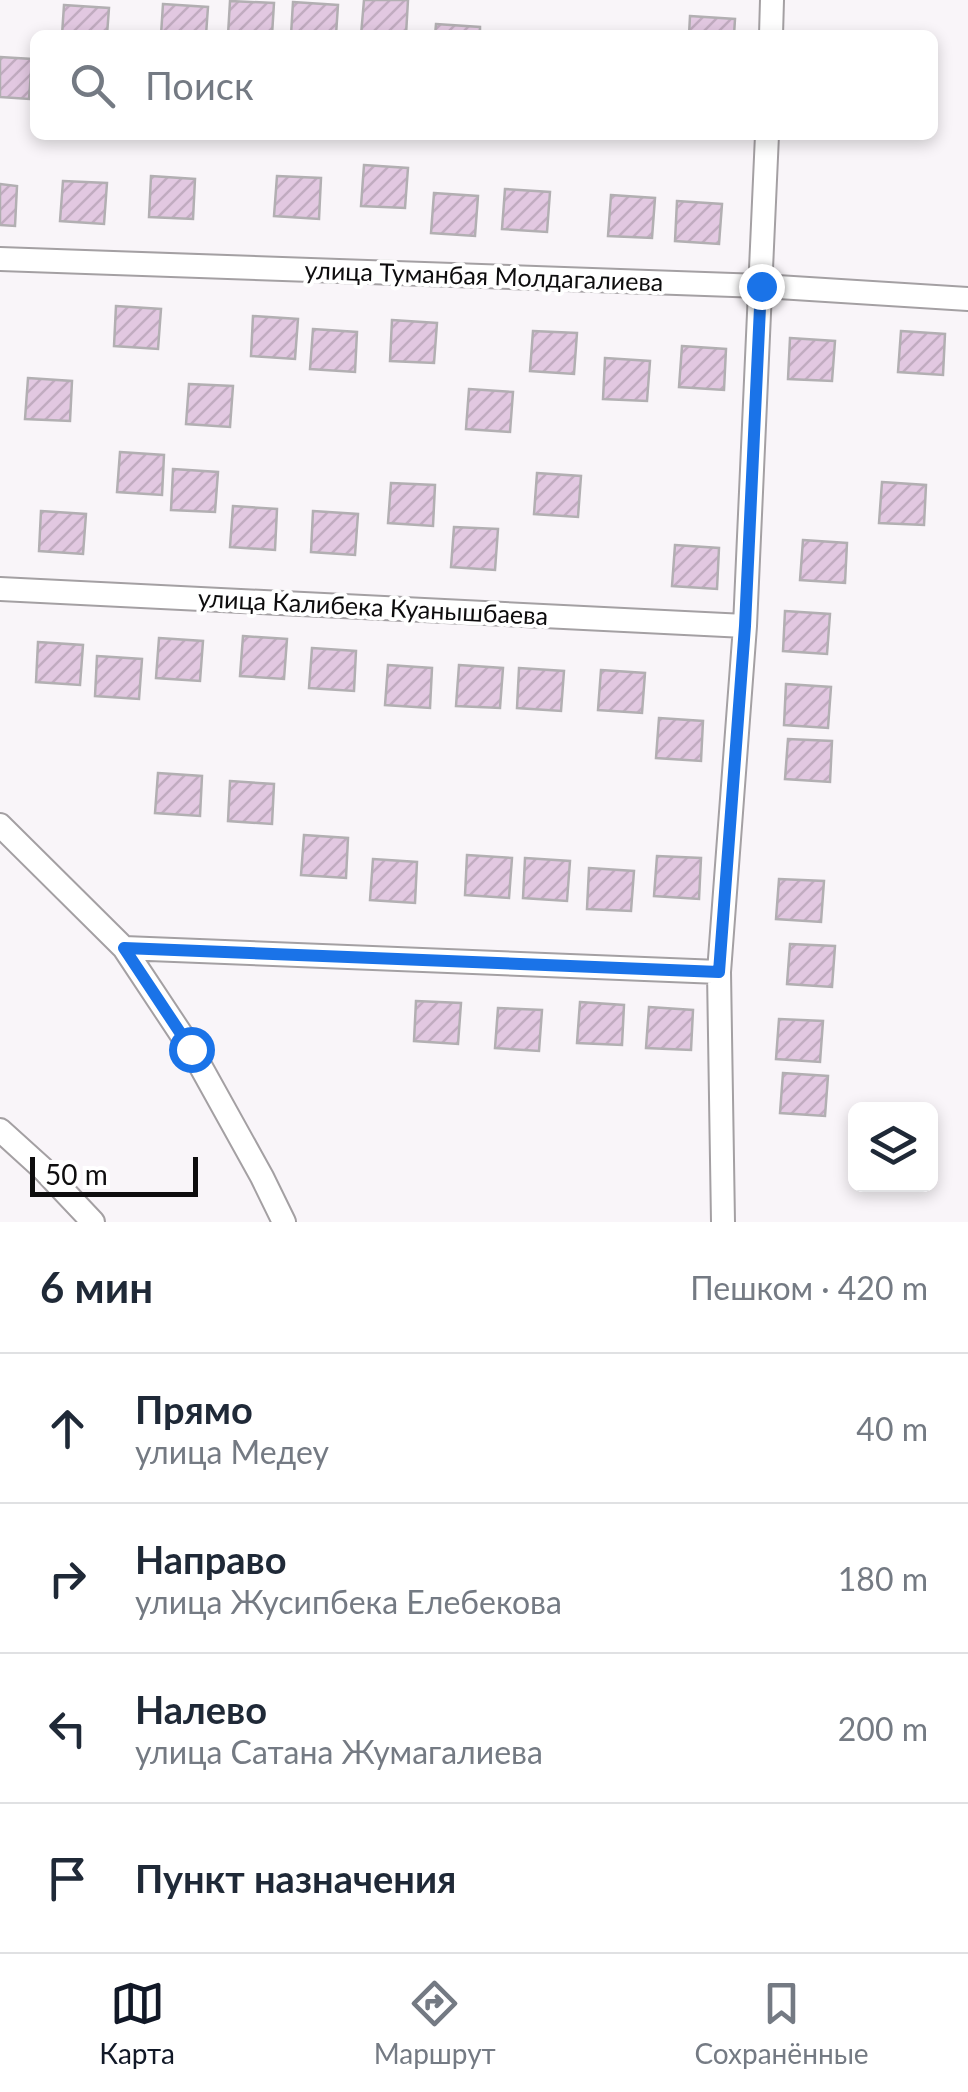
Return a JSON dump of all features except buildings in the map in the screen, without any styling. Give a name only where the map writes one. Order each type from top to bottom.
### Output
[{"type":"street","points":[[771,30],[772,0]]},
{"type":"street","points":[[724,1222],[719,972],[745,626],[767,140]]},
{"type":"street","name":"улица Туманбая Молдагалиева","points":[[0,259],[761,286],[968,299]]},
{"type":"street","name":"улица Калибека Куанышбаева","points":[[0,589],[745,626]]},
{"type":"street","points":[[0,825],[124,948],[191,1049],[284,1222]]},
{"type":"street","points":[[124,948],[719,972]]},
{"type":"street","points":[[0,1130],[93,1222]]},
{"type":"route","points":[[191,1049],[124,948],[719,972],[745,626],[761,286]]}]
